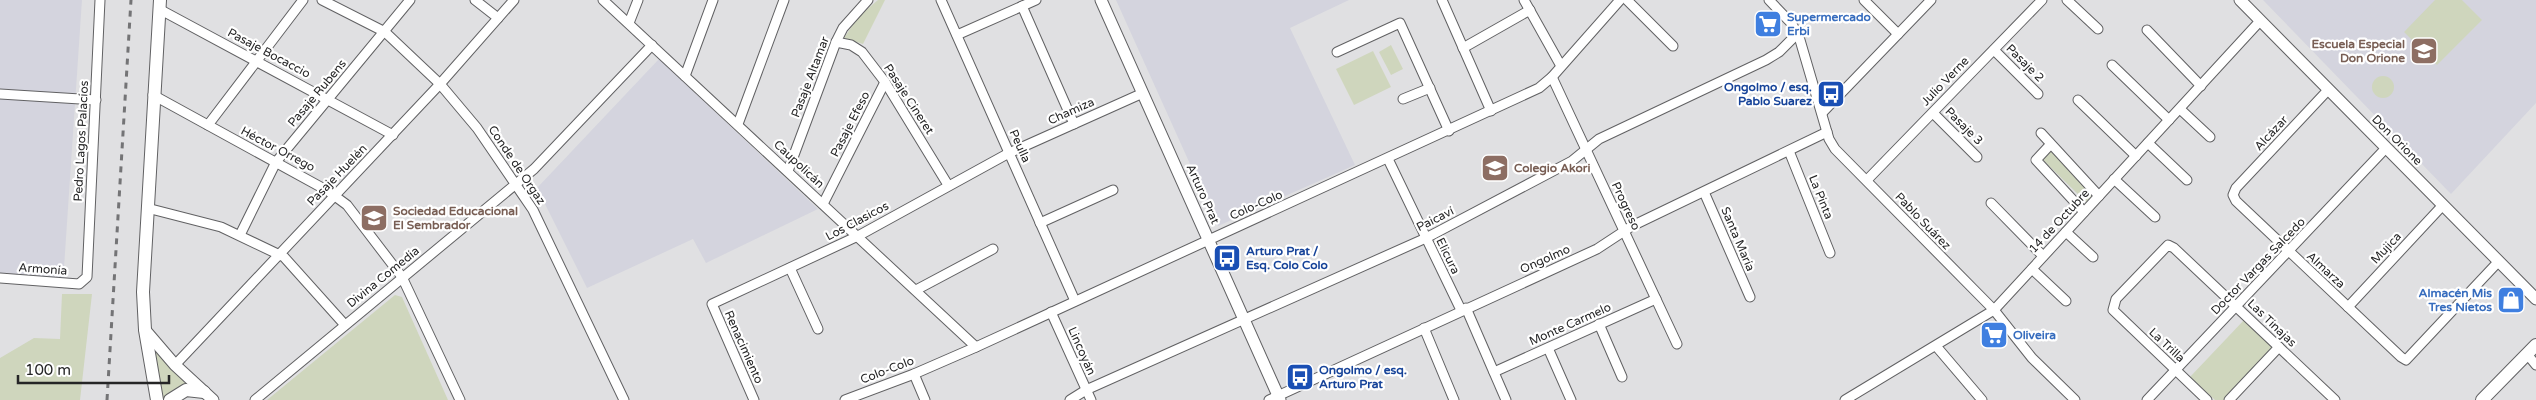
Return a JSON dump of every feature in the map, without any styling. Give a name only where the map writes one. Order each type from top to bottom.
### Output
[{"type":"main road","points":[[157,400],[145,330],[143,292],[153,95],[160,5]]},
{"type":"main road","points":[[2482,400],[2532,349]]},
{"type":"main road","points":[[170,400],[186,390],[208,396]]},
{"type":"street","name":"Pedro Lagos Palacios","points":[[83,282],[87,275],[100,0]]},
{"type":"street","points":[[208,125],[303,0]]},
{"type":"street","name":"Conde de Orgaz","points":[[322,0],[385,32],[440,84],[465,111],[517,184],[541,225],[624,400]]},
{"type":"street","name":"Pasaje Rubens","points":[[240,235],[276,162],[410,0]]},
{"type":"street","points":[[475,0],[498,18]]},
{"type":"street","name":"Pasaje Huelén","points":[[175,365],[440,84],[514,0]]},
{"type":"street","name":"Caupolicán","points":[[603,0],[976,347]]},
{"type":"street","points":[[629,23],[638,0]]},
{"type":"street","points":[[686,76],[713,0]]},
{"type":"street","points":[[738,124],[784,0]]},
{"type":"street","name":"Pasaje Altamar","points":[[788,171],[842,28],[868,0]]},
{"type":"street","name":"Peulla","points":[[941,0],[1075,301]]},
{"type":"street","points":[[958,35],[1036,0]]},
{"type":"street","name":"Arturo Prat","points":[[1102,0],[1244,320],[1276,399]]},
{"type":"street","points":[[1442,0],[1491,111]]},
{"type":"street","points":[[1524,0],[1561,66]]},
{"type":"street","name":"Colo-Colo","points":[[845,400],[914,374],[976,347],[1388,160],[1539,88],[1552,78],[1620,0]]},
{"type":"street","points":[[1627,0],[1673,46]]},
{"type":"street","name":"Pablo Suárez","points":[[1769,0],[1787,19],[1797,34],[1827,132],[1835,148],[1994,310],[2032,358],[2074,400]]},
{"type":"street","points":[[1864,0],[1898,34]]},
{"type":"street","points":[[1822,113],[1931,0]]},
{"type":"street","name":"Julio Verne","points":[[1867,180],[2042,0]]},
{"type":"street","points":[[2067,0],[2098,30]]},
{"type":"street","name":"Don Orione","points":[[2240,0],[2536,299]]},
{"type":"street","name":"Pasaje Bocaccio","points":[[160,5],[256,60],[393,134]]},
{"type":"street","points":[[1022,6],[1074,124]]},
{"type":"street","points":[[1463,48],[1530,10]]},
{"type":"street","name":"14 de Octubre","points":[[1845,400],[1994,310],[2260,21]]},
{"type":"street","points":[[1337,52],[1400,24],[1449,131]]},
{"type":"street","points":[[2147,30],[2201,86]]},
{"type":"street","name":"Paicaví","points":[[1070,400],[1086,390],[1426,238],[1572,161],[1600,139],[1766,60],[1779,52],[1797,34]]},
{"type":"street","name":"Pasaje Cineret","points":[[836,42],[850,45],[862,52],[885,82],[948,184]]},
{"type":"street","name":"Divina Comedia","points":[[255,400],[517,184],[558,145],[652,45]]},
{"type":"street","name":"Pasaje 2","points":[[1994,50],[2038,94]]},
{"type":"street","points":[[2112,65],[2169,120]]},
{"type":"street","name":"Progreso","points":[[1552,78],[1677,344]]},
{"type":"street","name":"Pasaje Efeso","points":[[823,204],[885,82]]},
{"type":"street","points":[[1404,99],[1430,88]]},
{"type":"street","name":"Alcázar","points":[[2233,194],[2236,188],[2328,90]]},
{"type":"street","name":"Chamiza","points":[[1009,152],[1143,93]]},
{"type":"street","points":[[0,94],[96,100]]},
{"type":"street","name":"Héctor Orrego","points":[[153,95],[335,195],[352,211],[402,277],[460,400]]},
{"type":"street","points":[[2078,100],[2136,156]]},
{"type":"street","points":[[2180,109],[2210,137]]},
{"type":"street","name":"Pasaje 3","points":[[1933,112],[1977,157]]},
{"type":"street","name":"Ongolmo","points":[[1276,399],[1463,309],[1598,249],[1624,232],[1827,132]]},
{"type":"street","points":[[2041,133],[2050,145],[2099,196]]},
{"type":"street","points":[[2148,143],[2187,180]]},
{"type":"street","points":[[2050,145],[2036,160],[2084,212]]},
{"type":"street","name":"Doctor Vargas Salcedo","points":[[2147,400],[2386,148]]},
{"type":"street","name":"La Pinta","points":[[1789,151],[1830,253]]},
{"type":"street","name":"Los Clasicos","points":[[712,304],[858,236],[948,184],[1009,152]]},
{"type":"street","name":"Elicura","points":[[1388,160],[1494,372],[1506,400]]},
{"type":"street","points":[[2114,179],[2155,217]]},
{"type":"street","points":[[1040,223],[1113,190]]},
{"type":"street","name":"Santa María","points":[[1704,192],[1750,297]]},
{"type":"street","name":"Almarza","points":[[2233,194],[2236,201],[2289,252],[2406,360],[2499,262]]},
{"type":"street","points":[[1991,203],[2043,256]]},
{"type":"street","name":"Mujica","points":[[2348,307],[2443,205]]},
{"type":"street","points":[[147,208],[210,224],[240,235],[290,262],[345,325]]},
{"type":"street","points":[[2066,232],[2093,257]]},
{"type":"street","name":"Las Tinajas","points":[[2113,307],[2116,299],[2168,245],[2174,248],[2237,306],[2335,400]]},
{"type":"street","points":[[916,290],[993,250]]},
{"type":"street","points":[[790,268],[818,329]]},
{"type":"street","points":[[2032,269],[2066,301]]},
{"type":"street","name":"Armonía","points":[[0,278],[76,284],[83,282]]},
{"type":"street","name":"Monte Carmelo","points":[[1494,372],[1656,299]]},
{"type":"street","name":"Renacimiento","points":[[712,304],[754,400]]},
{"type":"street","name":"La Trilla","points":[[2113,307],[2116,316],[2207,400]]},
{"type":"street","name":"Lincoyán","points":[[1051,312],[1091,400]]},
{"type":"street","points":[[1600,324],[1622,377]]},
{"type":"street","points":[[1424,328],[1454,400]]},
{"type":"street","points":[[145,330],[175,365],[208,396]]},
{"type":"street","points":[[1936,346],[1982,400]]},
{"type":"street","points":[[2229,400],[2279,347]]},
{"type":"street","points":[[1548,348],[1571,400]]},
{"type":"street","points":[[2532,349],[2536,366]]},
{"type":"street","points":[[914,374],[925,400]]},
{"type":"shaded area","points":[[0,0],[82,0],[63,283],[0,276]]},
{"type":"shaded area","points":[[1116,0],[1349,0],[1290,28],[1355,165],[1218,226]]},
{"type":"shaded area","name":"Escuela Especial Don Orione","points":[[2263,0],[2536,0],[2536,103],[2451,194]]},
{"type":"shaded area","points":[[659,59],[818,209],[706,263],[693,239],[587,288],[537,188]]},
{"type":"green space","points":[[878,0],[885,0],[863,44],[844,38],[858,17]]},
{"type":"green space","points":[[2435,0],[2462,0],[2482,20],[2437,65],[2404,32]]},
{"type":"green space","points":[[1391,45],[1403,69],[1391,75],[1379,52]]},
{"type":"green space","points":[[1373,51],[1391,87],[1354,105],[1336,69]]},
{"type":"green space","points":[[2383,76],[2391,79],[2394,87],[2391,95],[2383,98],[2375,95],[2372,87],[2375,79]]},
{"type":"green space","points":[[2053,147],[2097,191],[2086,202],[2042,159]]},
{"type":"green space","points":[[62,294],[92,294],[80,400],[0,400],[0,358],[34,338],[60,339]]},
{"type":"green space","points":[[395,295],[402,297],[448,400],[267,400]]},
{"type":"green space","points":[[2245,319],[2274,347],[2224,400],[2215,400],[2190,377]]},
{"type":"green space","points":[[153,351],[158,352],[188,384],[173,390],[164,400],[161,400]]},
{"type":"railway","points":[[107,400],[131,0]]},
{"type":"place","name":"Supermercado Erbi","points":[[1768,24]]},
{"type":"place","name":"Escuela Especial Don Orione","points":[[2424,51]]},
{"type":"place","name":"Ongolmo / esq. Pablo Suarez","points":[[1831,94]]},
{"type":"place","name":"Colegio Akori","points":[[1495,168]]},
{"type":"place","name":"Sociedad Educacional El Sembrador","points":[[374,218]]},
{"type":"place","name":"Arturo Prat / Esq. Colo Colo","points":[[1227,258]]},
{"type":"place","name":"Almacén Mis Tres Nietos","points":[[2511,300]]},
{"type":"place","name":"Oliveira","points":[[1994,335]]},
{"type":"place","name":"Ongolmo / esq. Arturo Prat","points":[[1300,377]]}]
